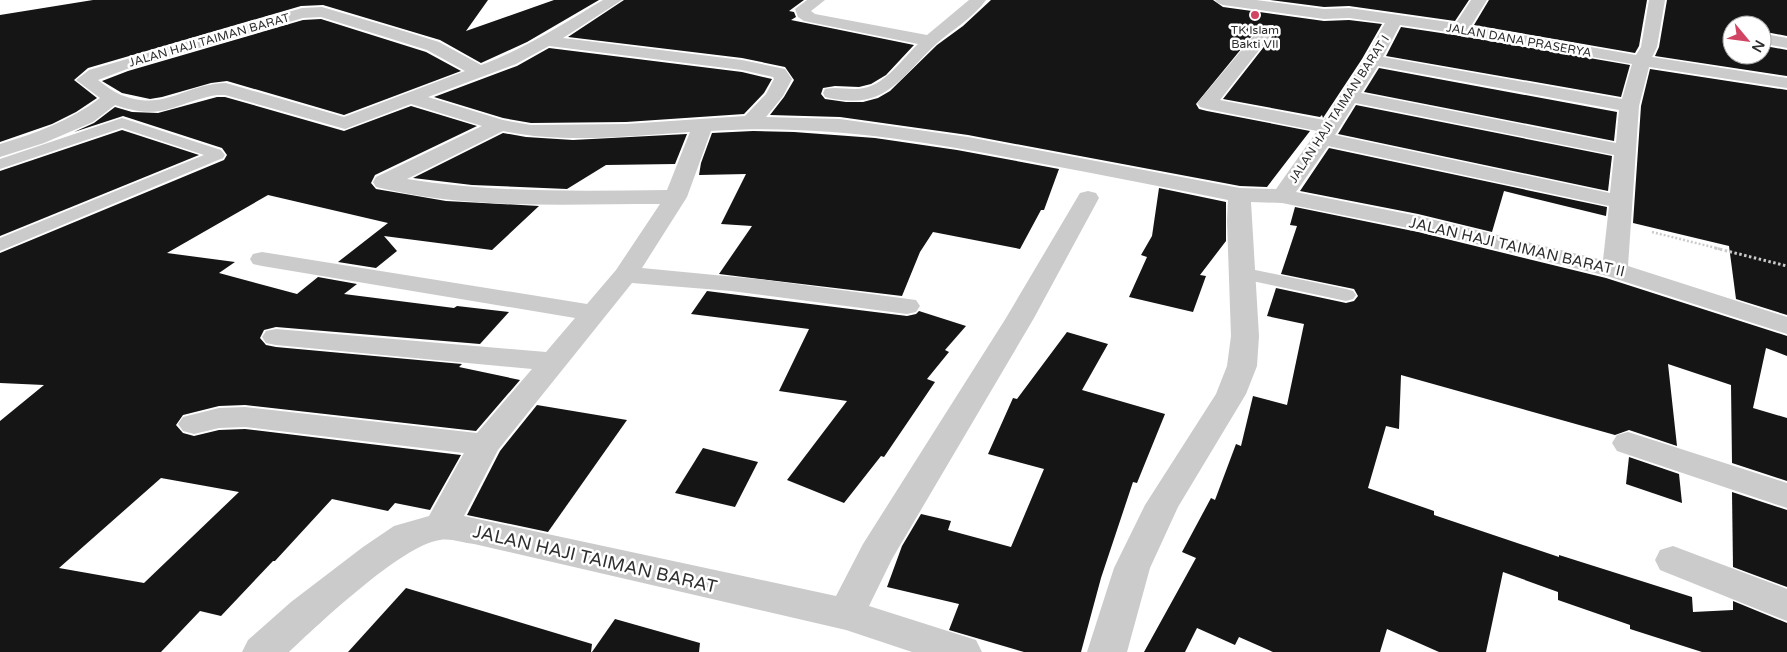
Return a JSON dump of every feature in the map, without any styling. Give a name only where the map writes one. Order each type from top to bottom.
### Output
[{"type":"street","points":[[0,151],[37,139],[86,118],[112,98],[142,107],[153,108],[165,106],[212,89],[226,89],[345,123],[481,72],[546,41],[614,0]]},
{"type":"street","points":[[817,0],[803,9],[804,14],[810,18],[930,41]]},
{"type":"street","points":[[832,93],[853,94],[874,90],[890,82],[930,41],[978,0]]},
{"type":"street","name":"JALAN DANA PRASERYA","points":[[1223,0],[1324,14],[1348,13],[1462,29],[1642,61],[1787,83]]},
{"type":"street","points":[[1348,13],[1359,0]]},
{"type":"street","points":[[1462,29],[1479,0]]},
{"type":"street","points":[[1615,270],[1629,106],[1642,61],[1649,47],[1657,0]]},
{"type":"street","name":"JALAN HAJI TAIMAN BARAT","points":[[112,98],[85,80],[121,65],[314,11],[401,35],[433,46],[481,72]]},
{"type":"street","name":"JALAN HAJI TAIMAN BARAT I","points":[[1282,196],[1373,60],[1395,20]]},
{"type":"street","points":[[1267,30],[1208,102],[1620,213]]},
{"type":"street","points":[[546,41],[742,65],[779,73],[783,80],[778,90],[751,122]]},
{"type":"street","points":[[1373,60],[1629,106]]},
{"type":"street","points":[[1349,96],[1624,151]]},
{"type":"street","name":"JALAN HAJI TAIMAN BARAT II","points":[[410,98],[500,125],[531,131],[574,132],[751,122],[840,125],[950,140],[1240,195],[1282,196],[1418,223],[1615,270],[1787,326]]},
{"type":"street","points":[[500,125],[384,182],[434,190],[493,196],[535,198],[676,197]]},
{"type":"street","points":[[441,526],[485,445],[625,275],[676,197],[702,126]]},
{"type":"street","points":[[1107,652],[1136,559],[1162,505],[1231,394],[1242,366],[1245,336],[1241,272],[1240,195]]},
{"type":"street","points":[[846,614],[876,554],[1020,318],[1088,198]]},
{"type":"street","points":[[262,259],[594,313]]},
{"type":"street","points":[[625,275],[683,278],[795,290],[907,306]]},
{"type":"street","points":[[276,337],[554,362]]},
{"type":"street","points":[[194,424],[219,418],[245,417],[485,445]]},
{"type":"street","points":[[1628,443],[1787,496]]},
{"type":"street","name":"JALAN HAJI TAIMAN BARAT","points":[[262,652],[305,613],[376,557],[407,536],[441,526],[474,531],[846,614],[962,652]]},
{"type":"street","points":[[1673,560],[1787,605]]},
{"type":"lane","points":[[0,164],[122,123],[207,150],[217,155],[0,245]]},
{"type":"lane","points":[[1241,272],[1346,296]]},
{"type":"path","points":[[1620,213],[1787,266]]},
{"type":"building","points":[[93,0],[488,0],[466,31],[554,0],[599,0],[527,42],[481,63],[440,40],[323,5],[301,6],[88,68],[74,80],[97,98],[76,112],[52,124],[0,142],[0,15]]},
{"type":"building","points":[[624,0],[804,0],[789,11],[794,12],[796,17],[791,20],[914,45],[886,75],[871,84],[859,87],[835,86],[823,88],[821,94],[825,99],[846,102],[863,102],[878,98],[890,91],[937,45],[963,26],[991,0],[1213,0],[1223,7],[1324,21],[1349,20],[1382,24],[1362,59],[1323,118],[1322,115],[1320,117],[1223,99],[1277,30],[1273,25],[1260,26],[1196,104],[1199,109],[1207,111],[1310,131],[1267,187],[1240,186],[968,135],[840,117],[770,115],[794,80],[785,67],[742,58],[568,37]]},
{"type":"building","points":[[1270,0],[1469,0],[1455,21],[1349,6],[1324,7]]},
{"type":"building","points":[[1489,0],[1647,0],[1639,46],[1635,53],[1474,25]]},
{"type":"building","points":[[1667,0],[1787,0],[1787,36],[1772,33],[1772,15],[1722,15],[1722,65],[1772,65],[1772,47],[1787,50],[1787,76],[1655,56],[1659,47]]},
{"type":"building","points":[[321,19],[426,52],[461,71],[344,115],[227,81],[211,83],[150,99],[122,93],[102,81],[128,71],[303,20]]},
{"type":"building","points":[[1401,27],[1630,65],[1621,97],[1386,56]]},
{"type":"building","points":[[549,48],[742,72],[772,79],[764,93],[744,114],[626,122],[531,123],[503,118],[434,97],[517,66]]},
{"type":"building","points":[[1379,68],[1617,112],[1614,141],[1364,92]]},
{"type":"building","points":[[1650,69],[1787,90],[1787,315],[1736,299],[1729,246],[1633,223],[1641,106]]},
{"type":"building","points":[[217,97],[225,97],[344,131],[411,106],[477,126],[375,175],[371,183],[376,189],[446,201],[539,206],[492,250],[384,236],[397,251],[376,268],[338,262],[388,223],[268,195],[167,253],[235,262],[219,273],[297,294],[318,277],[357,284],[344,294],[454,308],[457,306],[509,312],[480,344],[276,327],[264,330],[260,338],[266,345],[276,347],[462,364],[459,367],[520,380],[476,431],[245,405],[219,406],[183,415],[176,425],[183,433],[194,436],[219,430],[245,429],[461,455],[430,510],[395,503],[388,511],[332,499],[221,616],[200,611],[161,652],[0,652],[0,421],[44,385],[0,383],[0,253],[224,160],[227,155],[222,148],[123,116],[74,132],[94,123],[115,107],[132,112],[158,113]],"holes":[[[161,478],[239,492],[144,583],[59,568]]]},
{"type":"building","points":[[1356,105],[1612,156],[1608,191],[1338,134]]},
{"type":"building","points":[[122,130],[199,155],[0,236],[0,171]]},
{"type":"building","points":[[753,131],[875,138],[957,150],[1059,169],[1044,210],[1041,210],[1020,249],[933,232],[920,252],[902,296],[719,274],[752,226],[721,224],[746,174],[699,175],[701,163],[712,133]]},
{"type":"building","points":[[503,133],[526,137],[573,140],[687,134],[675,164],[606,165],[567,189],[472,185],[413,178]]},
{"type":"building","points":[[1329,148],[1607,207],[1606,216],[1504,191],[1492,232],[1418,214],[1300,191]]},
{"type":"building","points":[[1159,188],[1226,202],[1226,241],[1200,275],[1206,276],[1193,312],[1129,297],[1147,257],[1141,255],[1152,236]]},
{"type":"building","points":[[1295,207],[1418,232],[1606,278],[1787,336],[1787,356],[1766,348],[1753,408],[1787,418],[1787,481],[1732,463],[1731,385],[1668,364],[1677,446],[1629,430],[1615,435],[1401,375],[1399,429],[1386,426],[1368,488],[1434,511],[1434,515],[1559,557],[1559,555],[1692,597],[1693,612],[1733,610],[1733,601],[1787,623],[1787,652],[1702,652],[1630,629],[1630,625],[1558,600],[1558,592],[1503,572],[1486,652],[1439,652],[1387,629],[1380,652],[1273,652],[1239,637],[1235,645],[1197,628],[1185,652],[1144,652],[1196,558],[1182,552],[1211,498],[1215,500],[1236,444],[1241,446],[1253,396],[1287,405],[1304,324],[1267,316],[1276,288],[1346,303],[1354,301],[1358,296],[1354,289],[1281,274],[1297,226],[1290,225]]},
{"type":"building","points":[[707,291],[907,316],[916,314],[919,311],[966,326],[945,350],[949,352],[927,379],[935,382],[884,457],[881,456],[844,503],[787,480],[847,401],[779,391],[809,329],[691,314]]},
{"type":"building","points":[[1067,332],[1108,344],[1082,390],[1165,414],[1137,483],[1133,482],[1101,578],[1081,652],[1024,652],[949,630],[959,604],[887,587],[902,546],[921,514],[951,521],[948,530],[1011,547],[1044,469],[988,454],[1013,398],[1017,399]]},
{"type":"building","points":[[537,405],[627,420],[548,532],[467,515],[500,451]]},
{"type":"building","points":[[703,448],[758,462],[735,507],[675,493]]},
{"type":"building","points":[[1629,457],[1679,474],[1682,503],[1626,484]]},
{"type":"building","points":[[1732,492],[1787,510],[1787,587],[1733,567]]},
{"type":"building","points":[[406,588],[592,644],[591,652],[348,652]]},
{"type":"building","points":[[615,619],[700,643],[699,652],[592,652]]},
{"type":"place","name":"TK Islam Bakti VII","points":[[1255,15]]}]
